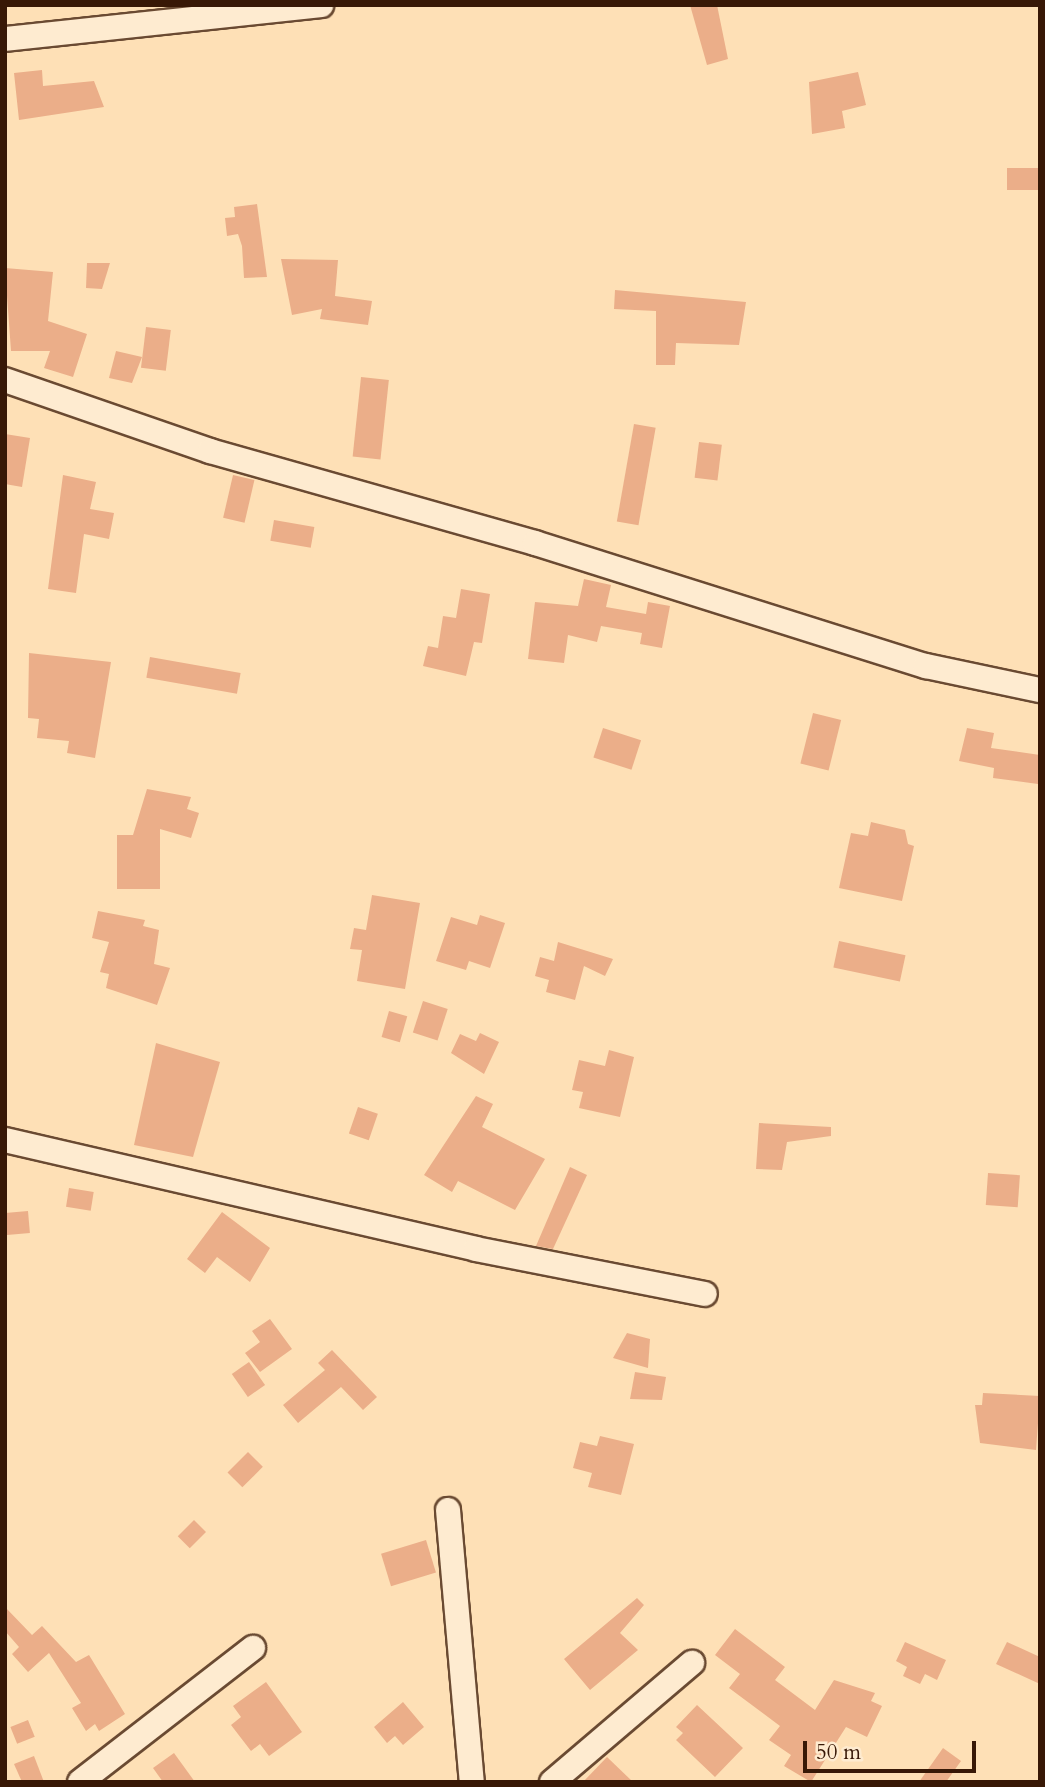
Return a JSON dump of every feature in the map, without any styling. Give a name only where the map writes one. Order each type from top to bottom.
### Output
[{"type":"street","points":[[5,40],[321,5]]},
{"type":"street","points":[[5,380],[210,451],[535,543],[926,666],[1040,690]]},
{"type":"street","points":[[5,1140],[476,1249],[705,1294]]},
{"type":"street","points":[[448,1510],[472,1782]]},
{"type":"street","points":[[80,1782],[253,1648]]},
{"type":"street","points":[[552,1782],[692,1663]]},
{"type":"building","points":[[690,5],[717,5],[728,59],[707,65]]},
{"type":"building","points":[[42,70],[43,86],[94,81],[104,107],[19,120],[14,73]]},
{"type":"building","points":[[858,72],[866,105],[842,111],[845,128],[812,134],[809,82]]},
{"type":"building","points":[[1007,168],[1040,168],[1040,190],[1007,190]]},
{"type":"building","points":[[257,204],[267,277],[244,278],[242,246],[238,234],[227,236],[225,218],[235,217],[234,207]]},
{"type":"building","points":[[281,259],[338,260],[335,296],[372,301],[368,325],[320,319],[322,309],[292,315]]},
{"type":"building","points":[[87,263],[110,263],[102,289],[86,288]]},
{"type":"building","points":[[5,268],[53,272],[48,321],[87,334],[73,377],[44,368],[50,351],[11,351]]},
{"type":"building","points":[[615,290],[746,302],[739,345],[676,343],[675,365],[656,365],[656,311],[614,309]]},
{"type":"building","points":[[146,327],[171,330],[166,371],[141,368]]},
{"type":"building","points":[[116,351],[142,357],[132,383],[109,378]]},
{"type":"building","points":[[361,377],[389,380],[380,459],[353,457]]},
{"type":"building","points":[[634,424],[656,428],[638,525],[617,521]]},
{"type":"building","points":[[5,434],[30,438],[22,487],[5,484]]},
{"type":"building","points":[[699,442],[722,445],[717,481],[695,478]]},
{"type":"building","points":[[63,475],[96,482],[90,509],[114,513],[109,539],[84,534],[76,593],[48,589]]},
{"type":"building","points":[[233,475],[254,480],[245,523],[223,518]]},
{"type":"building","points":[[274,520],[314,527],[311,548],[270,541]]},
{"type":"building","points":[[584,579],[611,585],[606,607],[646,614],[648,602],[670,606],[662,648],[640,644],[642,633],[601,626],[597,642],[568,635],[564,663],[528,659],[535,602],[578,606]]},
{"type":"building","points":[[461,589],[490,594],[482,643],[474,642],[466,676],[423,666],[428,646],[438,648],[443,616],[456,618]]},
{"type":"building","points":[[29,653],[111,662],[95,758],[67,753],[69,741],[37,738],[39,719],[28,718]]},
{"type":"building","points":[[150,657],[241,673],[237,694],[146,678]]},
{"type":"building","points":[[813,713],[841,720],[829,770],[800,763]]},
{"type":"building","points":[[603,728],[641,740],[631,770],[593,757]]},
{"type":"building","points":[[967,728],[994,733],[991,748],[1040,755],[1038,784],[993,778],[994,768],[959,761]]},
{"type":"building","points":[[147,789],[191,797],[187,809],[199,813],[191,838],[160,829],[160,889],[117,889],[117,835],[133,835]]},
{"type":"building","points":[[871,822],[905,830],[908,844],[914,846],[902,901],[839,888],[851,833],[868,836]]},
{"type":"building","points":[[372,895],[420,903],[405,989],[357,981],[362,950],[350,949],[354,928],[366,930]]},
{"type":"building","points":[[98,911],[145,920],[143,926],[159,930],[154,964],[170,968],[157,1005],[106,988],[109,974],[100,972],[109,942],[92,938]]},
{"type":"building","points":[[480,915],[505,923],[490,968],[469,961],[466,970],[436,961],[451,917],[477,925]]},
{"type":"building","points":[[839,941],[906,955],[900,982],[833,967]]},
{"type":"building","points":[[558,942],[613,959],[605,976],[584,966],[575,1000],[546,992],[549,980],[535,976],[540,957],[554,961]]},
{"type":"building","points":[[423,1001],[448,1009],[438,1040],[413,1032]]},
{"type":"building","points":[[389,1011],[407,1016],[400,1042],[382,1037]]},
{"type":"building","points":[[480,1033],[499,1042],[484,1074],[451,1053],[460,1034],[476,1041]]},
{"type":"building","points":[[156,1043],[220,1062],[193,1157],[134,1145]]},
{"type":"building","points":[[609,1050],[634,1057],[620,1117],[579,1108],[583,1092],[572,1090],[579,1060],[605,1066]]},
{"type":"building","points":[[476,1096],[493,1104],[482,1127],[545,1159],[515,1210],[458,1181],[452,1192],[424,1175]]},
{"type":"building","points":[[358,1107],[378,1114],[369,1140],[349,1133]]},
{"type":"building","points":[[759,1123],[831,1127],[831,1136],[787,1142],[782,1170],[756,1169]]},
{"type":"building","points":[[570,1167],[587,1175],[553,1249],[536,1246]]},
{"type":"building","points":[[988,1173],[1020,1175],[1018,1207],[986,1205]]},
{"type":"building","points":[[69,1188],[94,1192],[91,1211],[66,1207]]},
{"type":"building","points":[[28,1211],[30,1233],[7,1235],[5,1213]]},
{"type":"building","points":[[222,1212],[270,1248],[250,1282],[217,1257],[205,1273],[187,1259]]},
{"type":"building","points":[[270,1319],[292,1349],[260,1372],[245,1353],[260,1342],[252,1331]]},
{"type":"building","points":[[627,1333],[650,1339],[648,1368],[613,1358]]},
{"type":"building","points":[[332,1350],[377,1397],[363,1410],[341,1387],[298,1423],[283,1405],[325,1370],[318,1363]]},
{"type":"building","points":[[249,1362],[265,1385],[248,1397],[232,1374]]},
{"type":"building","points":[[635,1372],[666,1377],[662,1400],[630,1399]]},
{"type":"building","points":[[983,1393],[1040,1396],[1036,1450],[980,1443],[975,1405],[982,1405]]},
{"type":"building","points":[[600,1436],[634,1444],[621,1495],[588,1487],[592,1473],[573,1468],[580,1442],[597,1446]]},
{"type":"building","points":[[248,1452],[263,1467],[242,1487],[227,1473]]},
{"type":"building","points":[[194,1520],[206,1532],[190,1548],[178,1536]]},
{"type":"building","points":[[426,1540],[436,1573],[391,1586],[381,1554]]},
{"type":"building","points":[[637,1598],[644,1605],[620,1633],[638,1650],[590,1690],[564,1659]]},
{"type":"building","points":[[5,1607],[32,1635],[42,1626],[76,1662],[89,1655],[125,1714],[99,1731],[95,1724],[86,1731],[72,1708],[81,1703],[49,1653],[28,1672],[12,1654],[19,1647],[5,1631]]},
{"type":"building","points":[[735,1629],[785,1667],[775,1680],[815,1710],[834,1680],[875,1693],[871,1701],[882,1706],[867,1737],[846,1727],[811,1782],[784,1766],[791,1755],[769,1740],[780,1726],[729,1688],[740,1674],[715,1655]]},
{"type":"building","points":[[905,1642],[946,1660],[937,1680],[925,1674],[920,1684],[903,1676],[907,1667],[896,1661]]},
{"type":"building","points":[[1007,1642],[1040,1657],[1040,1684],[996,1664]]},
{"type":"building","points":[[266,1682],[302,1732],[269,1756],[260,1744],[251,1751],[231,1725],[241,1717],[233,1706]]},
{"type":"building","points":[[403,1702],[424,1727],[403,1745],[395,1736],[387,1743],[374,1727]]},
{"type":"building","points":[[697,1705],[743,1748],[715,1777],[676,1740],[683,1733],[676,1727]]},
{"type":"building","points":[[28,1720],[35,1737],[17,1744],[10,1727]]},
{"type":"building","points":[[943,1748],[961,1761],[946,1782],[919,1782]]},
{"type":"building","points":[[174,1753],[195,1782],[163,1782],[153,1768]]},
{"type":"building","points":[[34,1756],[44,1782],[22,1782],[14,1764]]},
{"type":"building","points":[[607,1757],[633,1782],[583,1782]]}]
